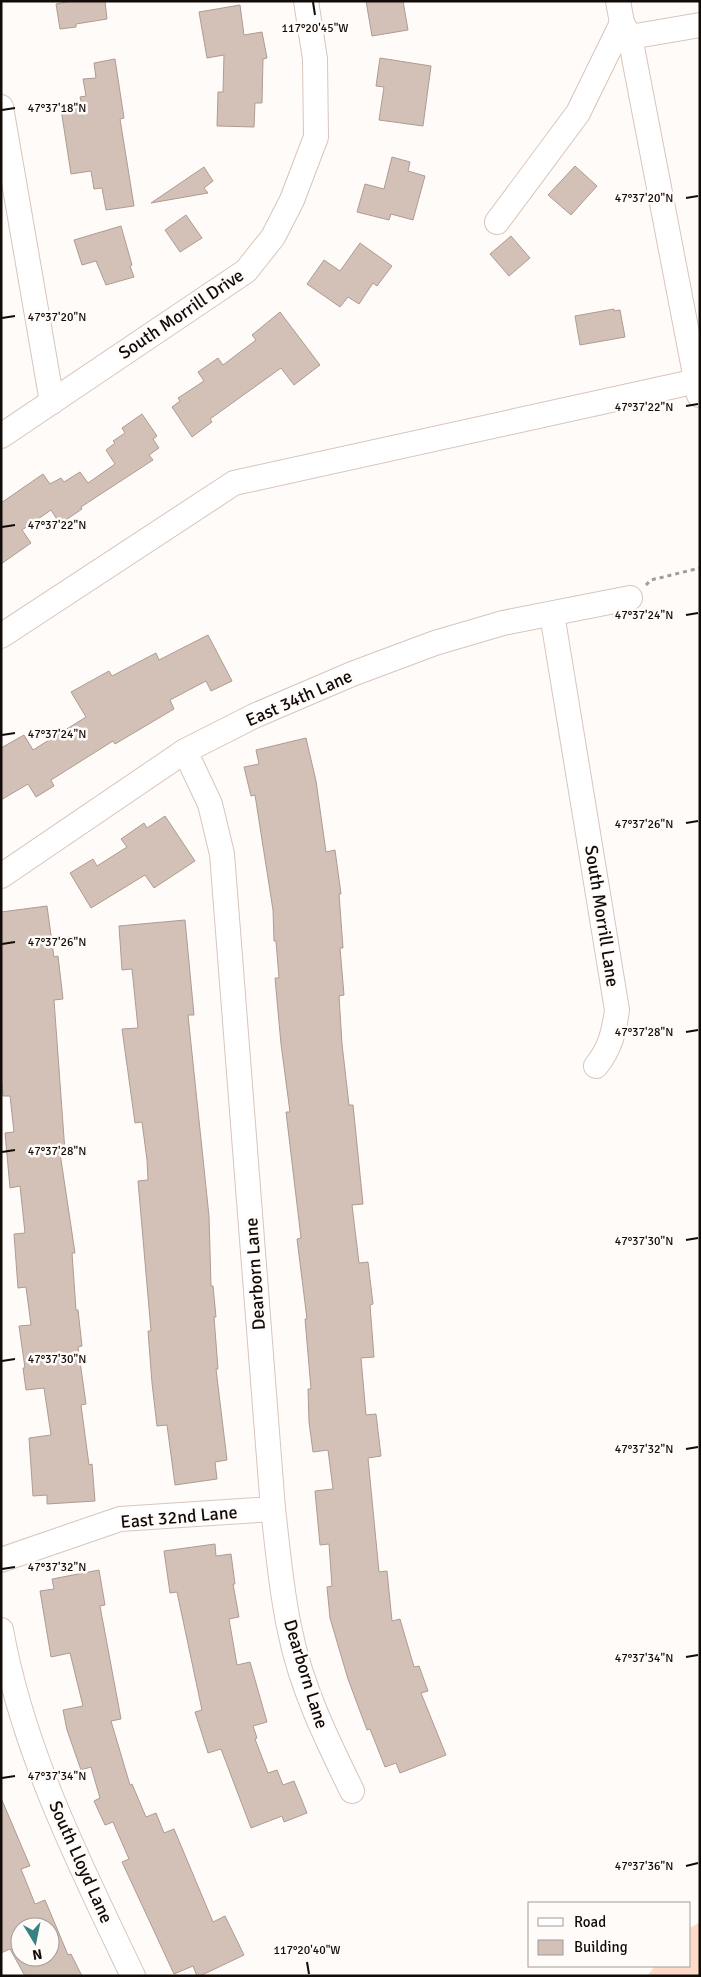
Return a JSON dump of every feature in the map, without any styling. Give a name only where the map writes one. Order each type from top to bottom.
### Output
[{"type":"street","name":"South Morrill Drive","points":[[1,436],[246,271],[273,236],[292,200],[316,137],[315,59],[306,1]]},
{"type":"street","points":[[623,20],[700,25]]},
{"type":"street","points":[[497,222],[578,113],[623,20]]},
{"type":"street","points":[[1,636],[234,483],[698,389],[695,342],[623,20]]},
{"type":"street","points":[[1,108],[52,402]]},
{"type":"street","name":"East 34th Lane","points":[[1,876],[185,752],[254,716],[352,674],[417,649],[503,624],[630,598]]},
{"type":"street","name":"South Morrill Lane","points":[[552,614],[617,1010],[614,1032],[607,1054],[596,1066]]},
{"type":"street","name":"Dearborn Lane","points":[[185,752],[210,804],[222,854],[273,1509],[290,1632],[322,1731],[352,1791]]},
{"type":"street","name":"East 32nd Lane","points":[[1,1560],[120,1520],[273,1509]]},
{"type":"street","name":"South Lloyd Lane","points":[[1,1630],[9,1674],[36,1759],[74,1852],[133,1976]]},
{"type":"path","points":[[630,598],[651,580],[700,568]]},
{"type":"shaded area","points":[[700,1922],[700,1976],[647,1976],[654,1967],[691,1967],[691,1927]]},
{"type":"building","points":[[71,1],[105,1],[107,19],[76,24],[76,27],[60,29],[56,4]]},
{"type":"building","points":[[366,1],[403,1],[408,30],[372,36]]},
{"type":"building","points":[[240,5],[244,35],[262,32],[267,58],[263,59],[262,103],[255,103],[254,127],[217,126],[218,92],[223,92],[224,55],[207,58],[199,12]]},
{"type":"building","points":[[380,58],[431,66],[423,126],[379,120],[384,87],[376,86]]},
{"type":"building","points":[[115,59],[124,118],[120,119],[134,206],[106,210],[102,188],[94,189],[91,171],[71,174],[61,109],[82,106],[80,97],[86,96],[83,79],[96,78],[94,63]]},
{"type":"building","points":[[392,157],[410,162],[408,171],[425,176],[413,220],[391,214],[389,220],[357,212],[365,184],[384,189]]},
{"type":"building","points":[[575,166],[597,186],[571,215],[548,195]]},
{"type":"building","points":[[204,167],[213,181],[204,188],[208,193],[151,203]]},
{"type":"building","points":[[186,215],[202,238],[180,252],[165,230]]},
{"type":"building","points":[[121,226],[134,277],[106,285],[96,261],[82,265],[74,240]]},
{"type":"building","points":[[511,236],[530,258],[509,276],[490,254]]},
{"type":"building","points":[[360,243],[392,266],[377,286],[373,283],[359,304],[348,297],[340,307],[307,284],[324,260],[340,271]]},
{"type":"building","points":[[614,309],[614,311],[620,310],[625,337],[580,345],[575,316]]},
{"type":"building","points":[[280,312],[320,365],[294,385],[281,368],[210,419],[212,422],[192,437],[172,407],[180,401],[178,398],[204,381],[198,372],[218,358],[223,365],[256,340],[252,335]]},
{"type":"building","points":[[142,414],[157,436],[153,439],[159,448],[149,455],[153,460],[81,507],[82,509],[60,524],[51,510],[22,530],[31,543],[1,564],[1,503],[43,474],[50,484],[61,478],[64,482],[80,472],[88,483],[115,464],[106,450],[115,443],[113,441],[125,433],[122,428]]},
{"type":"building","points":[[208,635],[232,681],[211,691],[206,681],[170,700],[174,709],[115,744],[113,741],[51,780],[54,786],[36,797],[28,784],[1,800],[1,748],[24,735],[33,750],[86,717],[71,692],[109,671],[112,676],[156,653],[159,660]]},
{"type":"building","points":[[306,738],[316,781],[326,852],[335,850],[341,894],[339,894],[343,948],[340,948],[344,995],[339,996],[342,1044],[349,1105],[353,1105],[363,1204],[352,1205],[359,1263],[368,1262],[373,1304],[370,1305],[374,1357],[361,1358],[366,1415],[376,1414],[381,1456],[368,1458],[379,1572],[387,1571],[392,1621],[400,1619],[414,1667],[419,1666],[428,1691],[421,1693],[446,1755],[400,1773],[396,1763],[385,1767],[370,1729],[367,1730],[348,1679],[330,1618],[327,1587],[332,1586],[329,1544],[320,1545],[315,1491],[333,1489],[328,1450],[313,1452],[309,1422],[308,1389],[311,1389],[305,1319],[307,1319],[297,1239],[301,1238],[286,1112],[290,1112],[275,978],[279,978],[276,941],[274,941],[273,910],[255,795],[251,796],[244,767],[259,764],[256,750]]},
{"type":"building","points":[[165,816],[195,861],[154,888],[145,875],[91,908],[70,873],[93,859],[97,866],[127,847],[121,839],[144,823],[147,828]]},
{"type":"building","points":[[47,906],[54,957],[58,956],[63,999],[54,1000],[65,1152],[60,1153],[75,1253],[72,1253],[76,1310],[78,1310],[82,1346],[78,1347],[86,1404],[81,1405],[89,1465],[92,1464],[95,1501],[47,1504],[47,1495],[33,1496],[29,1438],[51,1435],[44,1388],[26,1390],[19,1326],[31,1325],[26,1287],[18,1288],[14,1234],[25,1233],[20,1186],[10,1188],[5,1133],[14,1132],[10,1096],[3,1096],[1,1076],[1,912]]},
{"type":"building","points":[[185,920],[194,1015],[188,1015],[209,1216],[211,1286],[213,1286],[216,1317],[214,1317],[218,1369],[216,1369],[227,1460],[215,1462],[217,1479],[175,1485],[167,1425],[157,1426],[152,1383],[148,1331],[151,1331],[138,1181],[148,1180],[147,1160],[142,1122],[135,1123],[122,1029],[138,1028],[132,969],[122,970],[119,926]]},
{"type":"building","points":[[215,1544],[216,1556],[231,1554],[235,1584],[233,1584],[239,1617],[229,1619],[237,1665],[250,1662],[267,1722],[253,1726],[257,1738],[255,1739],[268,1773],[277,1770],[283,1785],[294,1781],[307,1813],[284,1822],[282,1816],[251,1828],[221,1749],[208,1753],[195,1712],[202,1710],[177,1592],[170,1593],[164,1551]]},
{"type":"building","points":[[99,1570],[105,1605],[100,1606],[121,1719],[111,1721],[130,1785],[132,1784],[146,1817],[156,1813],[164,1833],[174,1829],[213,1922],[225,1916],[244,1955],[200,1976],[197,1976],[193,1966],[174,1974],[122,1862],[129,1859],[113,1822],[105,1825],[94,1801],[100,1798],[91,1767],[81,1770],[67,1730],[63,1710],[83,1706],[70,1653],[51,1657],[40,1591],[54,1589],[52,1579]]},
{"type":"building","points":[[1,1798],[30,1866],[21,1869],[35,1904],[45,1900],[52,1917],[10,1917],[10,1949],[1,1953]]},
{"type":"building","points":[[60,1936],[68,1955],[71,1954],[82,1976],[25,1976],[20,1967],[60,1967]]}]
